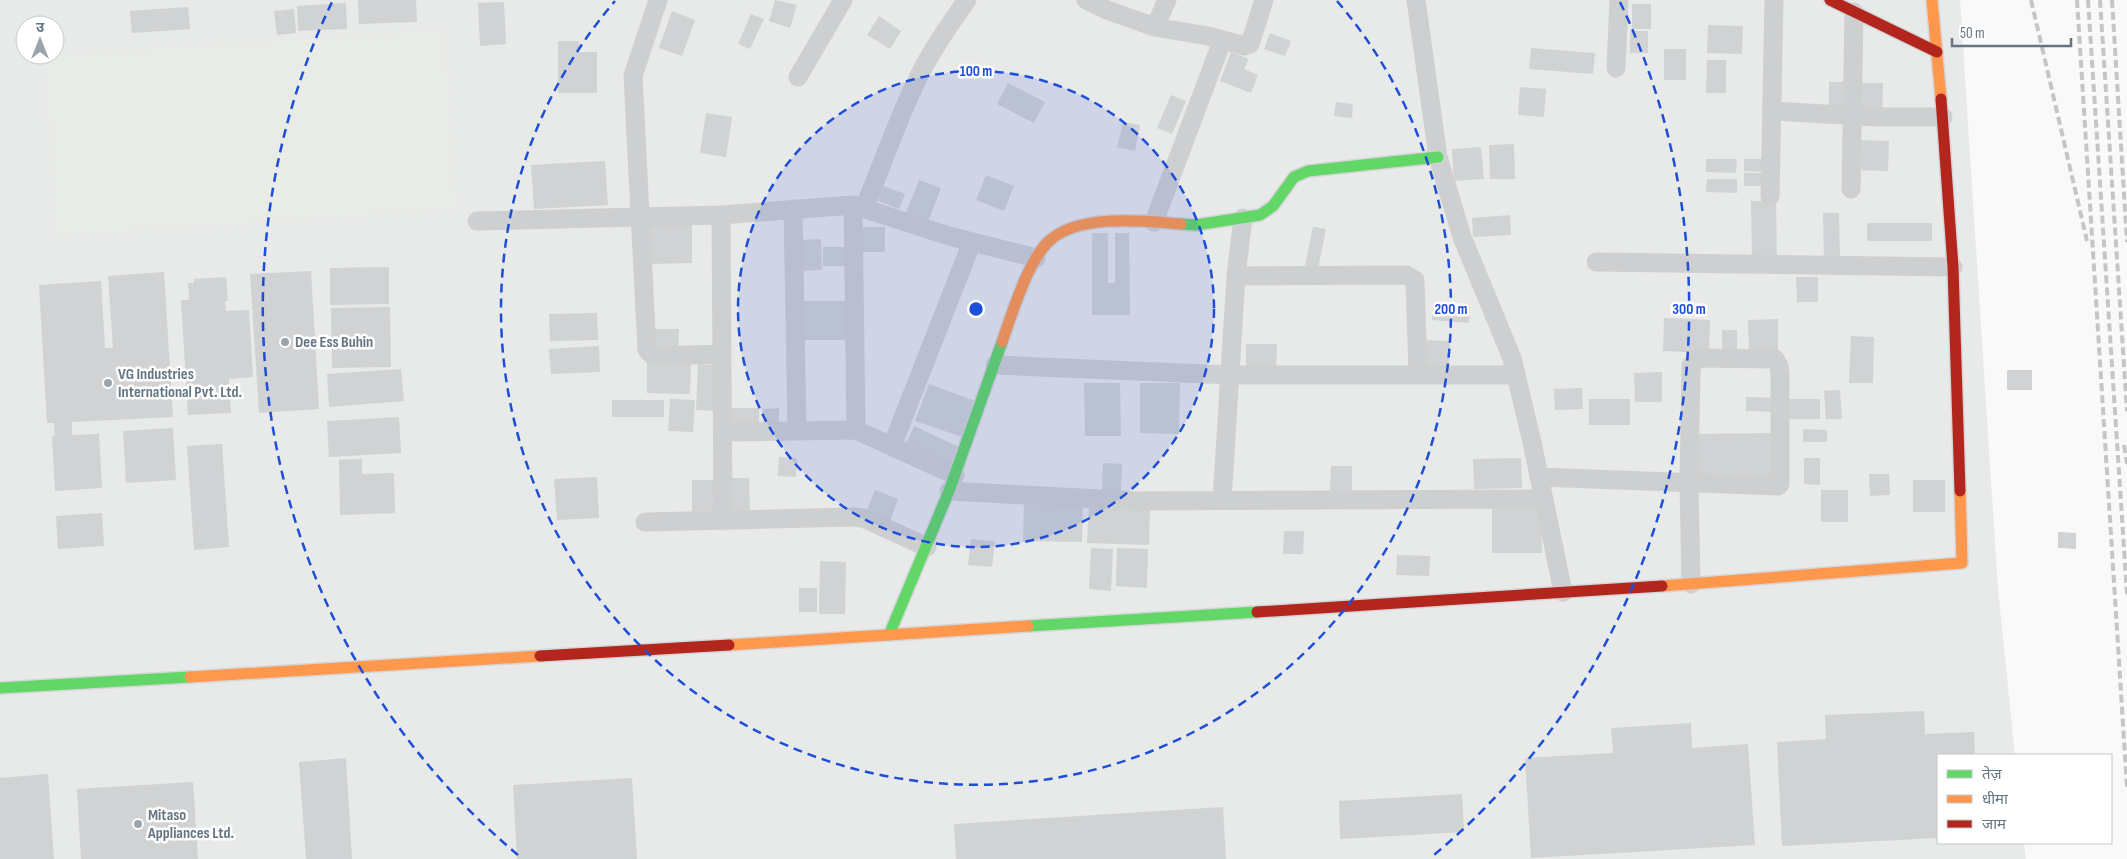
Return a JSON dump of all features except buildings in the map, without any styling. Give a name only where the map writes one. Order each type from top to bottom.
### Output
[{"type":"street","points":[[658,0],[634,76],[647,350],[652,355],[658,356],[722,354]]},
{"type":"street","points":[[798,77],[843,0]]},
{"type":"street","points":[[856,430],[859,206],[920,72],[966,0]]},
{"type":"street","points":[[1086,0],[1107,10],[1155,27],[1194,33],[1245,46],[1250,44],[1264,0]]},
{"type":"street","points":[[1155,27],[1167,0]]},
{"type":"street","points":[[1416,0],[1438,157],[1462,237],[1512,358],[1563,592]]},
{"type":"street","points":[[1616,68],[1619,0]]},
{"type":"street","points":[[1770,196],[1774,0]]},
{"type":"street","points":[[1830,0],[1937,52]]},
{"type":"street","points":[[0,688],[889,635],[1691,584],[1962,563],[1953,267],[1943,117],[1932,0]]},
{"type":"street","points":[[1851,190],[1854,12]]},
{"type":"street","points":[[1154,222],[1222,41]]},
{"type":"street","points":[[1772,111],[1851,116],[1943,117]]},
{"type":"street","points":[[889,635],[952,483],[1017,299],[1036,258],[1048,242],[1064,231],[1091,222],[1154,222],[1196,225],[1243,218],[1260,214],[1267,210],[1294,177],[1308,170],[1438,157]]},
{"type":"street","points":[[477,221],[721,214],[859,206],[972,242],[1036,258]]},
{"type":"street","points":[[793,209],[797,431]]},
{"type":"street","points":[[721,214],[723,521]]},
{"type":"street","points":[[1222,501],[1236,276],[1243,218]]},
{"type":"street","points":[[892,446],[972,242]]},
{"type":"street","points":[[1596,262],[1953,267]]},
{"type":"street","points":[[1236,276],[1406,275],[1415,280],[1418,375]]},
{"type":"street","points":[[1539,477],[1689,484],[1774,487],[1779,485],[1780,374],[1779,366],[1775,359],[1698,358],[1693,362],[1690,370],[1689,484],[1691,584]]},
{"type":"street","points":[[995,365],[1231,375],[1516,375]]},
{"type":"street","points":[[723,432],[856,430],[892,446],[952,483],[1137,501],[1544,499]]},
{"type":"street","points":[[645,522],[853,517],[862,518],[927,547]]},
{"type":"shaded area","points":[[0,0],[1960,0],[1998,589],[2015,754],[1937,754],[1937,844],[2024,844],[2026,859],[0,859]]},
{"type":"shaded area","points":[[445,29],[457,210],[56,237],[45,65],[65,65],[65,54]]},
{"type":"railway","points":[[2031,0],[2087,241]]},
{"type":"railway","points":[[2077,0],[2127,787]]},
{"type":"railway","points":[[2088,0],[2127,594]]},
{"type":"railway","points":[[2100,0],[2127,411]]},
{"type":"railway","points":[[2112,0],[2127,242]]},
{"type":"railway","points":[[2124,445],[2127,464]]},
{"type":"traffic: fast","points":[[1181,224],[1196,225],[1260,215],[1273,206],[1294,177],[1308,171],[1438,157]]},
{"type":"traffic: fast","points":[[889,635],[949,491],[1002,342]]},
{"type":"traffic: fast","points":[[1028,626],[1257,612]]},
{"type":"traffic: fast","points":[[0,688],[190,677]]},
{"type":"traffic: slow","points":[[1932,0],[1941,99]]},
{"type":"traffic: slow","points":[[1002,342],[1021,289],[1033,263],[1048,242],[1061,233],[1076,227],[1111,221],[1148,221],[1181,224]]},
{"type":"traffic: slow","points":[[1662,586],[1962,563],[1960,491]]},
{"type":"traffic: slow","points":[[729,645],[1028,626]]},
{"type":"traffic: slow","points":[[190,677],[540,656]]},
{"type":"traffic: jam","points":[[1830,0],[1937,52]]},
{"type":"traffic: jam","points":[[1941,99],[1953,267],[1960,491]]},
{"type":"traffic: jam","points":[[1257,612],[1662,586]]},
{"type":"traffic: jam","points":[[540,656],[729,645]]},
{"type":"place","name":"Dee Ess Buhin","points":[[285,342]]},
{"type":"place","name":"VG Industries International Pvt. Ltd.","points":[[108,383]]},
{"type":"place","name":"Mitaso Appliances Ltd.","points":[[138,824]]}]
